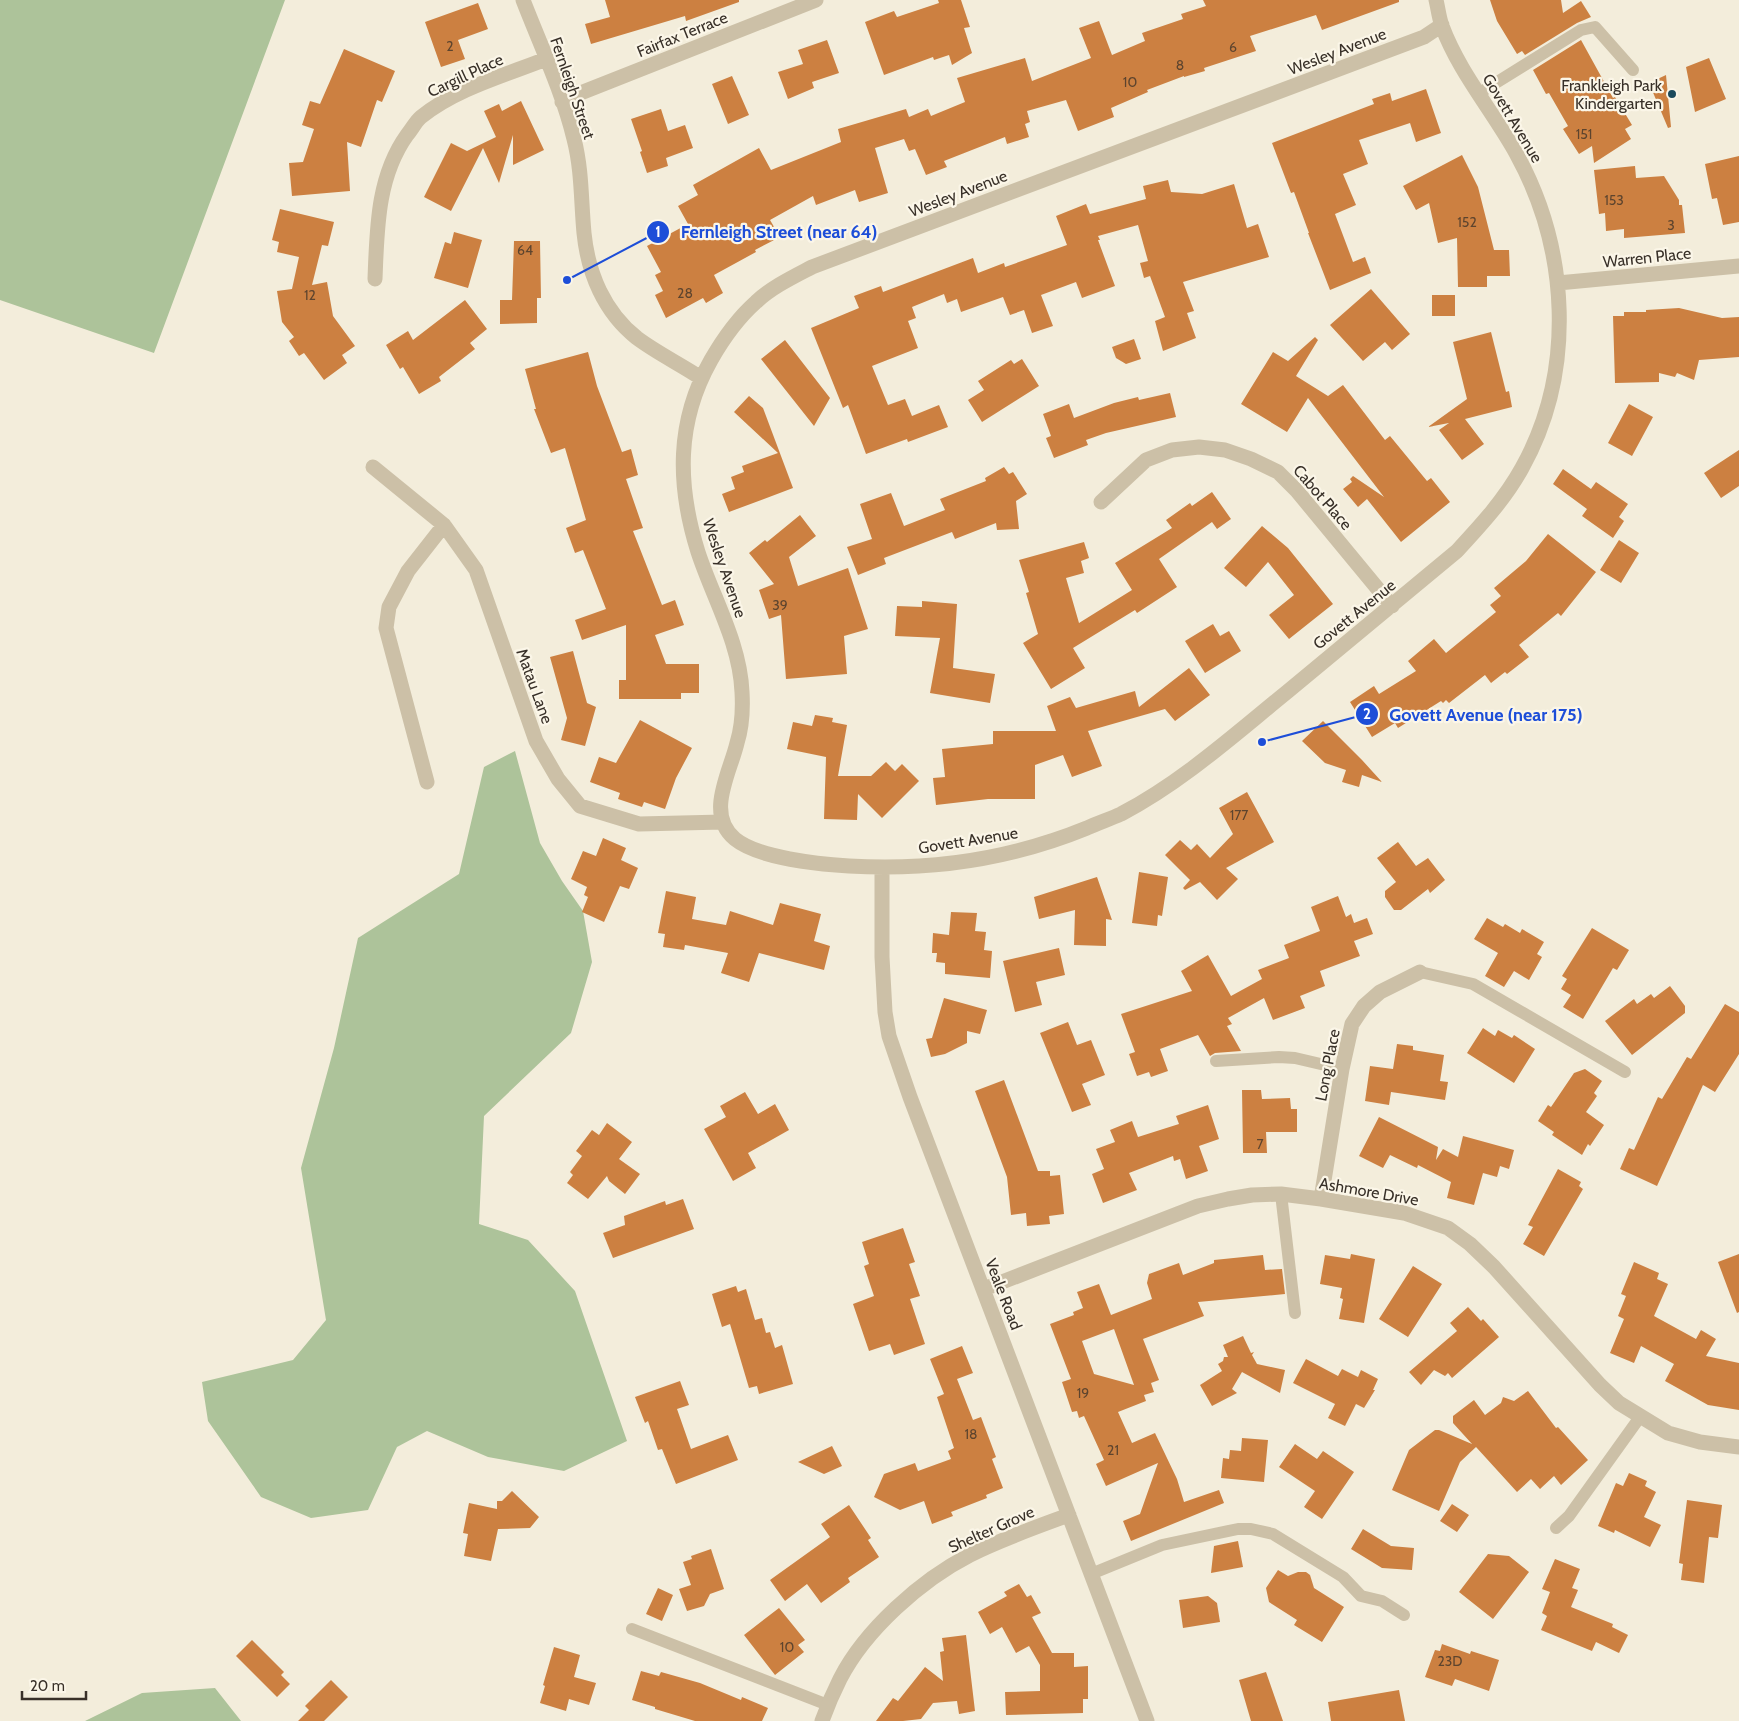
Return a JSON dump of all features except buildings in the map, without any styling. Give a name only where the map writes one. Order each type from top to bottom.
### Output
[{"type":"street","name":"Fernleigh Street","points":[[523,0],[574,138],[580,170],[584,233],[590,267],[600,293],[617,318],[637,338],[701,378]]},
{"type":"street","name":"Fairfax Terrace","points":[[562,102],[816,0]]},
{"type":"street","name":"Govett Avenue","points":[[723,822],[734,838],[751,849],[806,861],[882,868],[946,864],[1014,853],[1070,835],[1120,814],[1164,788],[1211,754],[1457,551],[1489,517],[1507,493],[1522,468],[1535,442],[1547,409],[1556,365],[1560,326],[1558,284],[1551,247],[1534,193],[1516,153],[1461,66],[1442,25],[1436,0]]},
{"type":"street","name":"Wesley Avenue","points":[[723,822],[720,807],[722,789],[739,739],[742,688],[734,649],[693,534],[682,478],[683,442],[691,406],[701,378],[719,346],[737,322],[757,301],[784,282],[812,267],[1424,37],[1442,25]]},
{"type":"street","name":"Cargill Place","points":[[375,278],[378,215],[388,172],[402,142],[420,118],[445,100],[546,59]]},
{"type":"street","name":"Warren Place","points":[[1558,284],[1739,266]]},
{"type":"street","name":"Cabot Place","points":[[1101,502],[1146,460],[1172,450],[1199,447],[1225,450],[1251,458],[1278,472],[1297,491],[1392,606]]},
{"type":"street","name":"Matau Lane","points":[[373,467],[444,525],[476,570],[536,741],[558,779],[580,806],[639,824],[723,822]]},
{"type":"street","points":[[427,782],[386,628],[389,608],[408,571],[444,525]]},
{"type":"street","name":"Veale Road","points":[[882,868],[882,957],[885,1012],[889,1036],[910,1097],[1147,1721]]},
{"type":"street","name":"Long Place","points":[[1321,1199],[1342,1069],[1352,1024],[1364,1006],[1380,992],[1420,972]]},
{"type":"street","name":"Ashmore Drive","points":[[984,1289],[1198,1206],[1236,1198],[1281,1194],[1404,1213],[1448,1228],[1470,1244],[1494,1267],[1600,1385],[1620,1403],[1640,1417],[1668,1433],[1700,1442],[1739,1447]]},
{"type":"street","name":"Shelter Grove","points":[[822,1721],[840,1678],[858,1650],[912,1592],[970,1555],[1069,1515]]},
{"type":"lane","points":[[1478,94],[1581,30],[1595,26],[1633,70]]},
{"type":"lane","points":[[1420,972],[1473,984],[1625,1072]]},
{"type":"lane","points":[[1216,1061],[1279,1057],[1295,1058],[1342,1069]]},
{"type":"lane","points":[[1281,1194],[1296,1313]]},
{"type":"lane","points":[[1556,1528],[1569,1516],[1640,1417]]},
{"type":"lane","points":[[1091,1574],[1162,1545],[1238,1529],[1251,1529],[1264,1531],[1282,1538],[1343,1577],[1361,1596],[1382,1601],[1404,1615]]},
{"type":"lane","points":[[632,1629],[828,1705]]},
{"type":"green space","points":[[0,0],[285,0],[154,353],[0,300]]},
{"type":"green space","points":[[515,751],[540,843],[562,881],[583,911],[592,962],[571,1033],[484,1116],[479,1224],[528,1240],[575,1291],[627,1441],[564,1471],[488,1457],[427,1431],[397,1447],[368,1510],[311,1518],[261,1497],[208,1421],[202,1382],[293,1360],[326,1320],[301,1168],[334,1048],[358,938],[459,874],[484,767]]},
{"type":"green space","points":[[215,1688],[241,1721],[85,1721],[142,1693]]},
{"type":"place","name":"Frankleigh Park Kindergarten","points":[[1672,94]]},
{"type":"place","name":"Fernleigh Street (near 64)","points":[[567,280]]},
{"type":"place","name":"Govett Avenue (near 175)","points":[[1262,742]]}]
